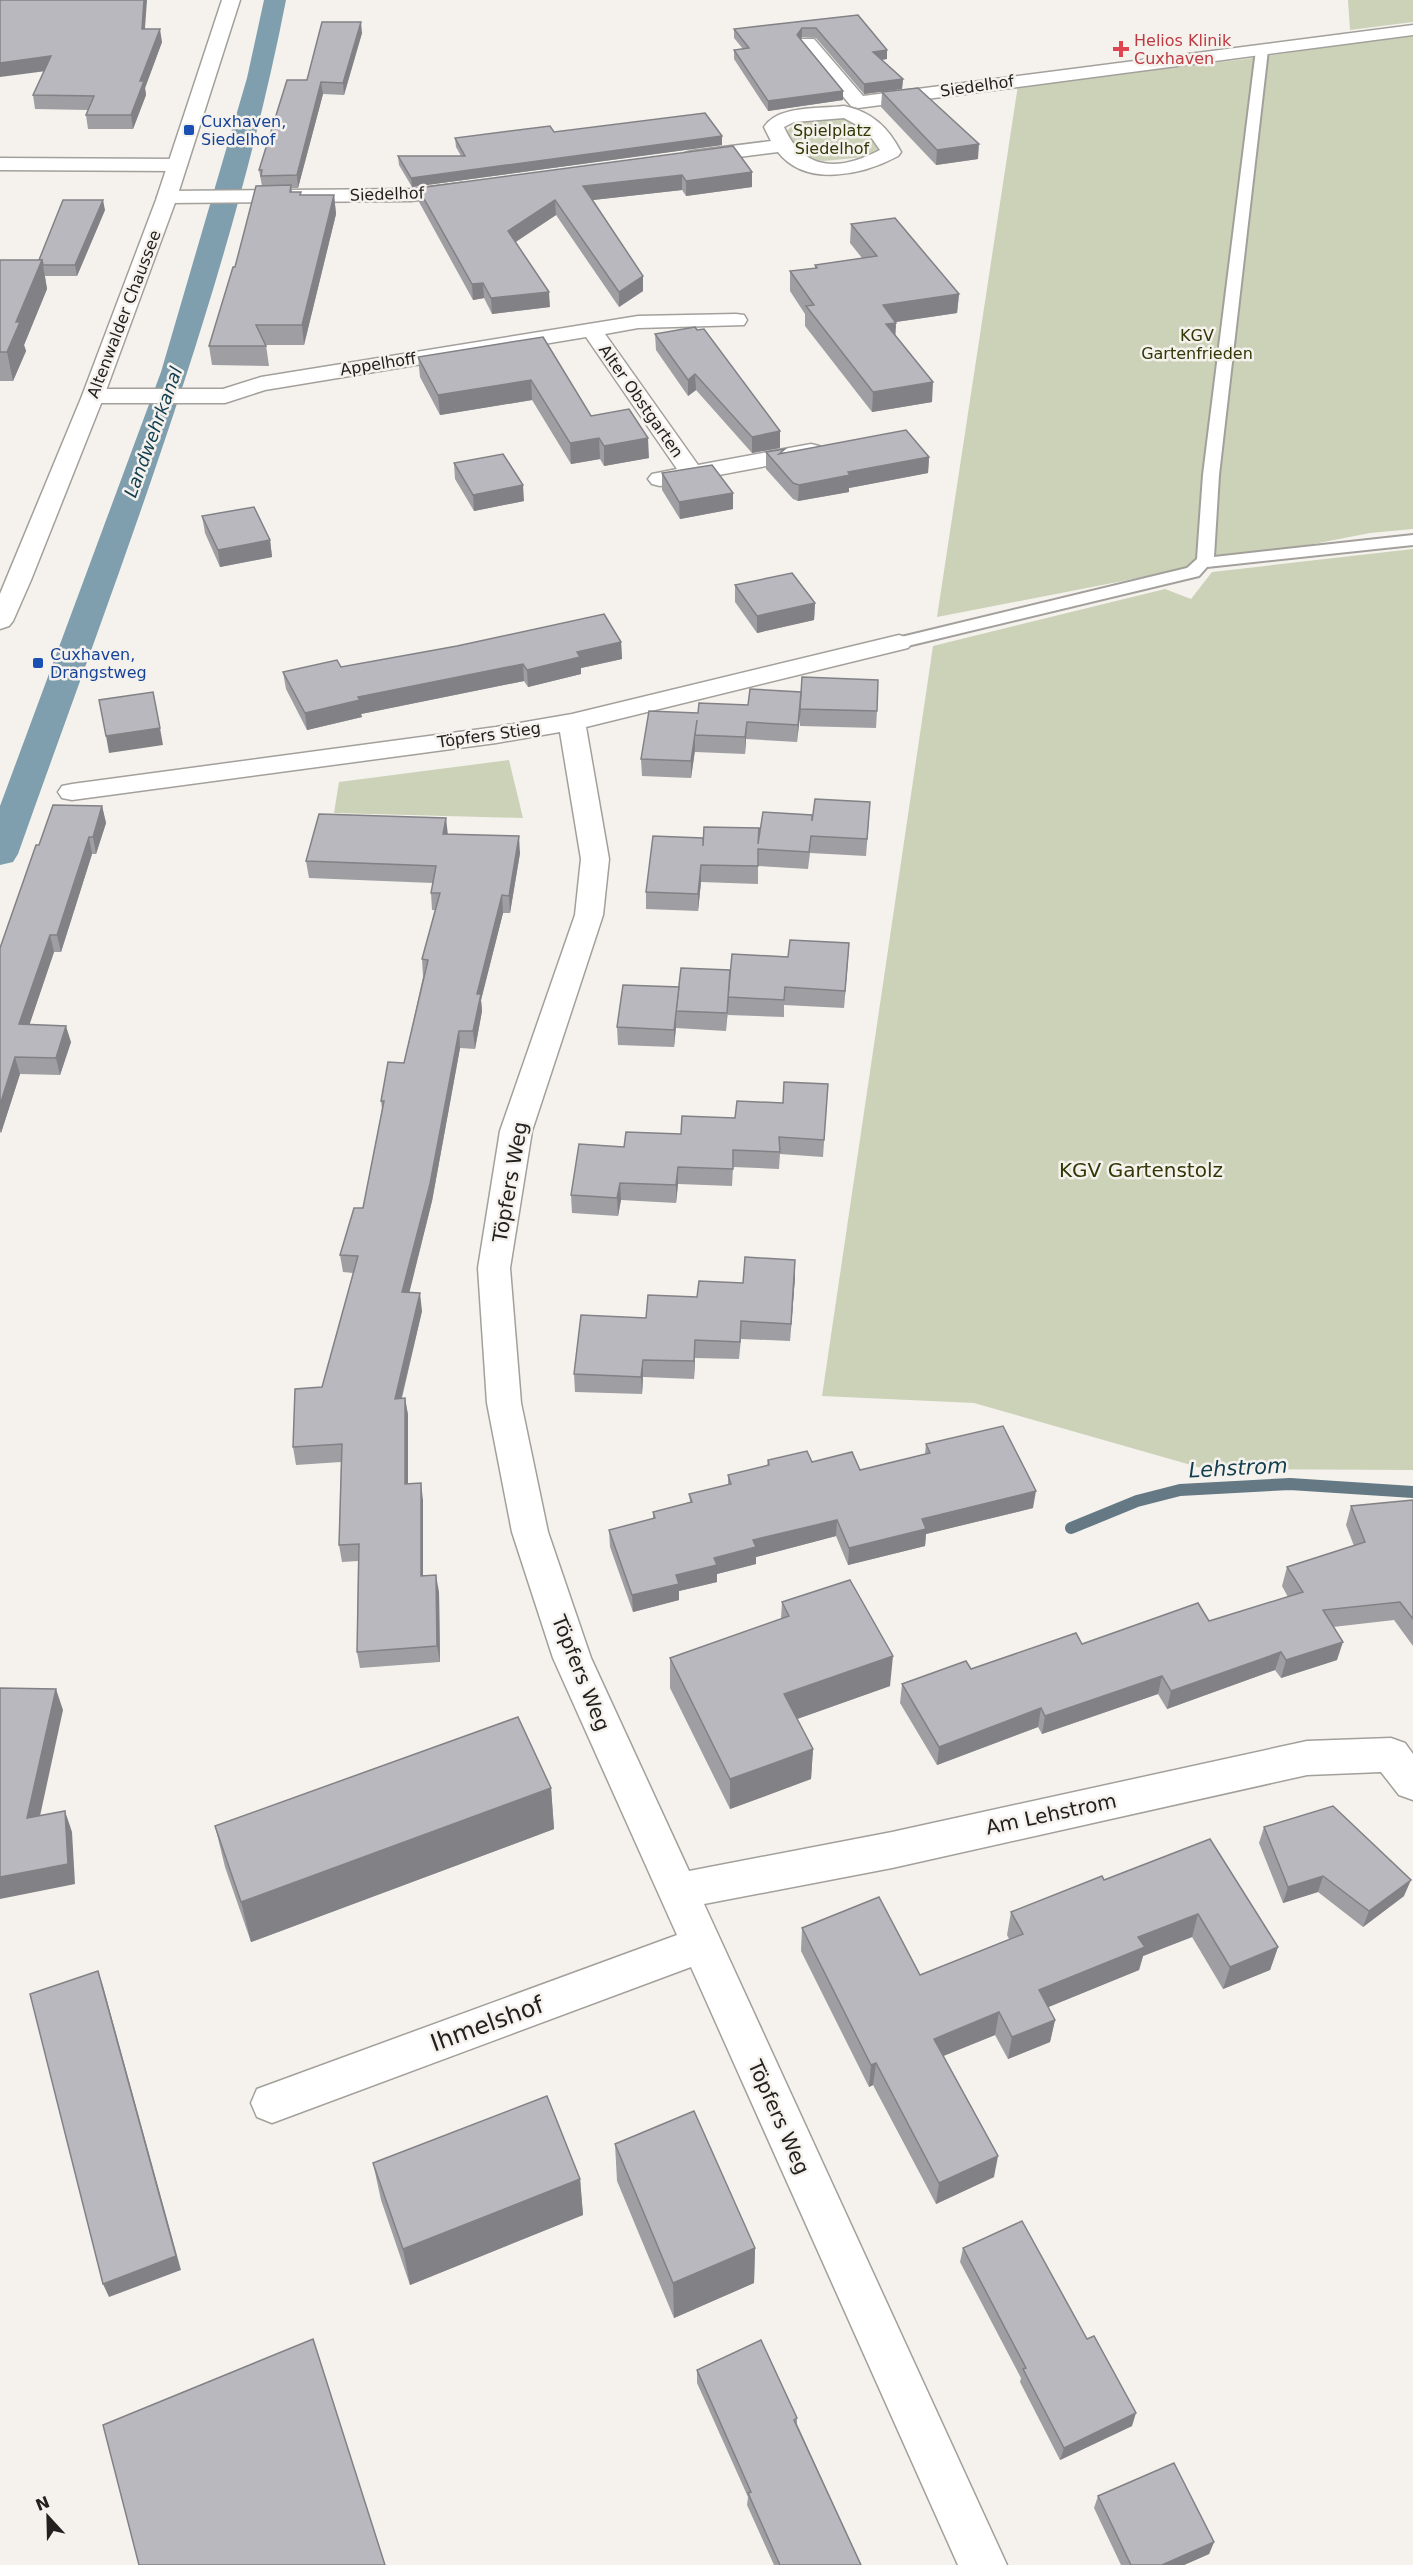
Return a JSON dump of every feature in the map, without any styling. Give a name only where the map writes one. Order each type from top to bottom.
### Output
[{"type":"street","name":"Altenwalder Chaussee","points":[[0,621],[19,580],[93,396],[167,196],[231,0]]},
{"type":"street","name":"Siedelhof","points":[[784,145],[774,127],[777,122],[821,113],[1096,70],[1413,30]]},
{"type":"street","points":[[675,160],[784,145],[799,162],[812,167],[837,167],[870,162],[891,152],[888,144],[854,107],[808,43]]},
{"type":"street","points":[[0,164],[177,165]]},
{"type":"street","name":"Siedelhof","points":[[167,196],[412,195],[481,186]]},
{"type":"street","name":"Appelhoff","points":[[93,396],[225,396],[261,384],[591,329],[639,322],[736,320]]},
{"type":"street","name":"Alter Obstgarten","points":[[591,329],[691,472]]},
{"type":"street","name":"Alter Obstgarten","points":[[660,478],[828,448]]},
{"type":"street","name":"Töpfers Stieg","points":[[72,792],[496,735],[572,722],[899,643]]},
{"type":"street","name":"Töpfers Weg","points":[[572,722],[595,859],[589,915],[514,1141],[494,1268],[504,1404],[530,1532],[572,1658],[983,2565]]},
{"type":"street","name":"Am Lehstrom","points":[[676,1890],[892,1850],[1307,1758],[1391,1755],[1413,1783]]},
{"type":"street","name":"Ihmelshof","points":[[272,2103],[701,1946]]},
{"type":"lane","points":[[899,643],[1193,572],[1205,560],[1211,475],[1262,50]]},
{"type":"lane","points":[[1202,563],[1413,540]]},
{"type":"green space","points":[[1348,0],[1413,0],[1413,22],[1350,30]]},
{"type":"green space","name":"KGV Gartenfrieden","points":[[1413,34],[1413,529],[1370,533],[937,617],[1018,85],[1246,59]]},
{"type":"green space","name":"Spielplatz Siedelhof","points":[[831,117],[853,122],[866,130],[878,150],[875,156],[824,161],[804,158],[785,135],[798,123]]},
{"type":"green space","name":"KGV Gartenstolz","points":[[1413,549],[1413,1470],[1205,1469],[974,1403],[822,1396],[933,646],[1165,589],[1191,599],[1212,572]]},
{"type":"green space","points":[[509,760],[523,818],[334,813],[339,782]]},
{"type":"building","points":[[0,0],[144,0],[142,29],[160,29],[140,81],[144,81],[131,115],[86,115],[94,96],[33,95],[51,56],[0,63]]},
{"type":"building","points":[[858,15],[887,50],[873,52],[903,79],[864,84],[816,28],[802,28],[797,35],[843,91],[768,101],[734,50],[749,48],[734,29]]},
{"type":"building","points":[[322,22],[361,22],[343,83],[321,82],[297,175],[261,176],[262,170],[259,170],[287,80],[307,80]]},
{"type":"building","points":[[918,88],[979,144],[937,150],[882,92]]},
{"type":"building","points":[[705,113],[722,136],[411,178],[398,156],[465,156],[455,138],[550,126],[554,132]]},
{"type":"building","points":[[733,146],[752,172],[686,181],[682,175],[583,186],[643,276],[619,292],[555,200],[508,231],[549,292],[491,298],[483,283],[472,284],[418,188]]},
{"type":"building","points":[[291,185],[290,192],[301,192],[300,195],[334,195],[302,325],[256,325],[266,346],[209,346],[233,267],[235,267],[256,186]]},
{"type":"building","points":[[63,200],[103,200],[75,265],[43,265],[42,260],[39,260]]},
{"type":"building","points":[[895,218],[959,294],[883,305],[896,323],[886,324],[933,382],[873,392],[806,306],[814,305],[790,271],[877,256],[851,224]]},
{"type":"building","points":[[0,260],[42,260],[16,322],[20,322],[7,352],[0,352]]},
{"type":"building","points":[[695,327],[697,330],[704,329],[780,431],[752,437],[695,374],[688,380],[655,334]]},
{"type":"building","points":[[543,337],[591,416],[629,409],[648,438],[604,446],[599,438],[570,443],[531,380],[438,395],[418,357]]},
{"type":"building","points":[[906,430],[929,457],[848,472],[850,475],[799,485],[793,483],[766,452],[785,449],[779,454]]},
{"type":"building","points":[[503,454],[523,485],[473,495],[454,463]]},
{"type":"building","points":[[712,465],[733,493],[679,502],[662,473]]},
{"type":"building","points":[[254,507],[270,540],[218,550],[202,516]]},
{"type":"building","points":[[792,573],[815,603],[757,616],[735,585]]},
{"type":"building","points":[[604,614],[621,642],[577,652],[580,657],[527,670],[523,664],[358,697],[360,700],[305,713],[283,672],[337,660],[341,667],[457,646]]},
{"type":"building","points":[[802,677],[878,680],[877,711],[800,709]]},
{"type":"building","points":[[750,689],[801,692],[798,725],[747,722],[745,737],[695,735],[697,720],[691,761],[641,759],[649,711],[698,713],[699,703],[748,705]]},
{"type":"building","points":[[153,692],[160,728],[106,736],[99,700]]},
{"type":"building","points":[[815,799],[870,802],[867,839],[811,836],[809,852],[758,849],[758,866],[701,865],[698,894],[646,892],[653,836],[703,838],[703,846],[704,827],[759,828],[758,844],[763,812],[812,815],[812,821]]},
{"type":"building","points":[[53,805],[102,806],[93,837],[89,837],[57,935],[50,935],[19,1024],[66,1026],[56,1058],[15,1057],[0,1105],[0,948],[36,845],[39,845]]},
{"type":"building","points":[[319,814],[446,818],[443,834],[519,836],[509,896],[502,895],[477,994],[481,994],[473,1031],[459,1031],[430,1184],[402,1292],[420,1293],[395,1399],[405,1398],[405,1484],[421,1483],[421,1576],[436,1575],[437,1646],[357,1652],[359,1544],[339,1545],[342,1444],[293,1447],[295,1389],[322,1387],[358,1256],[340,1255],[354,1208],[363,1208],[384,1101],[381,1101],[388,1062],[404,1063],[428,960],[422,959],[440,893],[431,893],[436,866],[306,861]]},
{"type":"building","points":[[790,940],[849,943],[845,991],[785,987],[784,1000],[728,997],[732,954],[788,957]]},
{"type":"building","points":[[681,968],[730,970],[727,1013],[676,1011]]},
{"type":"building","points":[[623,985],[679,987],[674,1030],[617,1027]]},
{"type":"building","points":[[784,1082],[828,1084],[824,1140],[779,1137],[780,1152],[733,1150],[733,1169],[678,1167],[676,1185],[620,1183],[617,1198],[571,1195],[579,1144],[624,1147],[626,1132],[681,1134],[682,1116],[735,1118],[737,1101],[783,1103]]},
{"type":"building","points":[[745,1257],[795,1260],[791,1324],[741,1321],[740,1342],[695,1340],[694,1361],[643,1360],[641,1377],[574,1374],[581,1315],[646,1318],[648,1295],[697,1297],[699,1281],[743,1283]]},
{"type":"building","points":[[1003,1426],[1036,1491],[922,1519],[926,1529],[849,1548],[837,1520],[753,1540],[756,1547],[714,1558],[717,1565],[676,1575],[679,1584],[632,1595],[609,1530],[655,1518],[653,1512],[692,1502],[689,1494],[731,1484],[728,1475],[769,1465],[768,1460],[807,1451],[812,1462],[852,1452],[860,1470],[930,1453],[926,1444]]},
{"type":"building","points":[[1413,1500],[1413,1619],[1400,1602],[1323,1610],[1343,1642],[1286,1660],[1281,1652],[1171,1691],[1162,1676],[1045,1716],[1041,1708],[939,1747],[902,1684],[966,1661],[971,1669],[1076,1633],[1082,1644],[1198,1603],[1209,1621],[1303,1592],[1287,1567],[1365,1542],[1351,1506]]},
{"type":"building","points":[[850,1580],[893,1656],[784,1694],[813,1749],[730,1779],[670,1658],[789,1616],[782,1602]]},
{"type":"building","points":[[0,1688],[56,1689],[27,1818],[65,1811],[68,1864],[0,1877]]},
{"type":"building","points":[[518,1717],[551,1788],[241,1902],[215,1826]]},
{"type":"building","points":[[1333,1806],[1411,1880],[1369,1911],[1323,1876],[1288,1887],[1264,1827]]},
{"type":"building","points":[[1210,1839],[1278,1947],[1230,1967],[1198,1914],[1138,1937],[1145,1947],[1039,1990],[1055,2020],[1012,2037],[999,2012],[934,2039],[998,2156],[939,2183],[876,2063],[871,2065],[802,1928],[879,1897],[920,1975],[1023,1934],[1011,1912],[1102,1876],[1104,1880]]},
{"type":"building","points":[[98,1971],[176,2256],[103,2284],[30,1994]]},
{"type":"building","points":[[547,2096],[580,2179],[403,2249],[373,2163]]},
{"type":"building","points":[[694,2111],[755,2248],[673,2283],[615,2144]]},
{"type":"building","points":[[1022,2221],[1087,2339],[1094,2336],[1136,2413],[1064,2448],[1023,2369],[1026,2368],[963,2248]]},
{"type":"building","points":[[313,2339],[385,2565],[139,2565],[103,2425]]},
{"type":"building","points":[[761,2340],[797,2418],[794,2420],[861,2565],[780,2565],[748,2493],[751,2492],[697,2370]]},
{"type":"building","points":[[1174,2463],[1214,2542],[1162,2565],[1131,2565],[1098,2496]]},
{"type":"waterway","name":"Landwehrkanal","points":[[0,854],[175,372],[259,78],[275,0]]},
{"type":"waterway","name":"Lehstrom","points":[[1071,1528],[1137,1501],[1180,1490],[1290,1484],[1413,1492]]},
{"type":"place","name":"Helios Klinik Cuxhaven","points":[[1121,49]]},
{"type":"place","name":"Cuxhaven, Siedelhof","points":[[189,130]]},
{"type":"place","name":"Cuxhaven, Drangstweg","points":[[38,663]]}]
